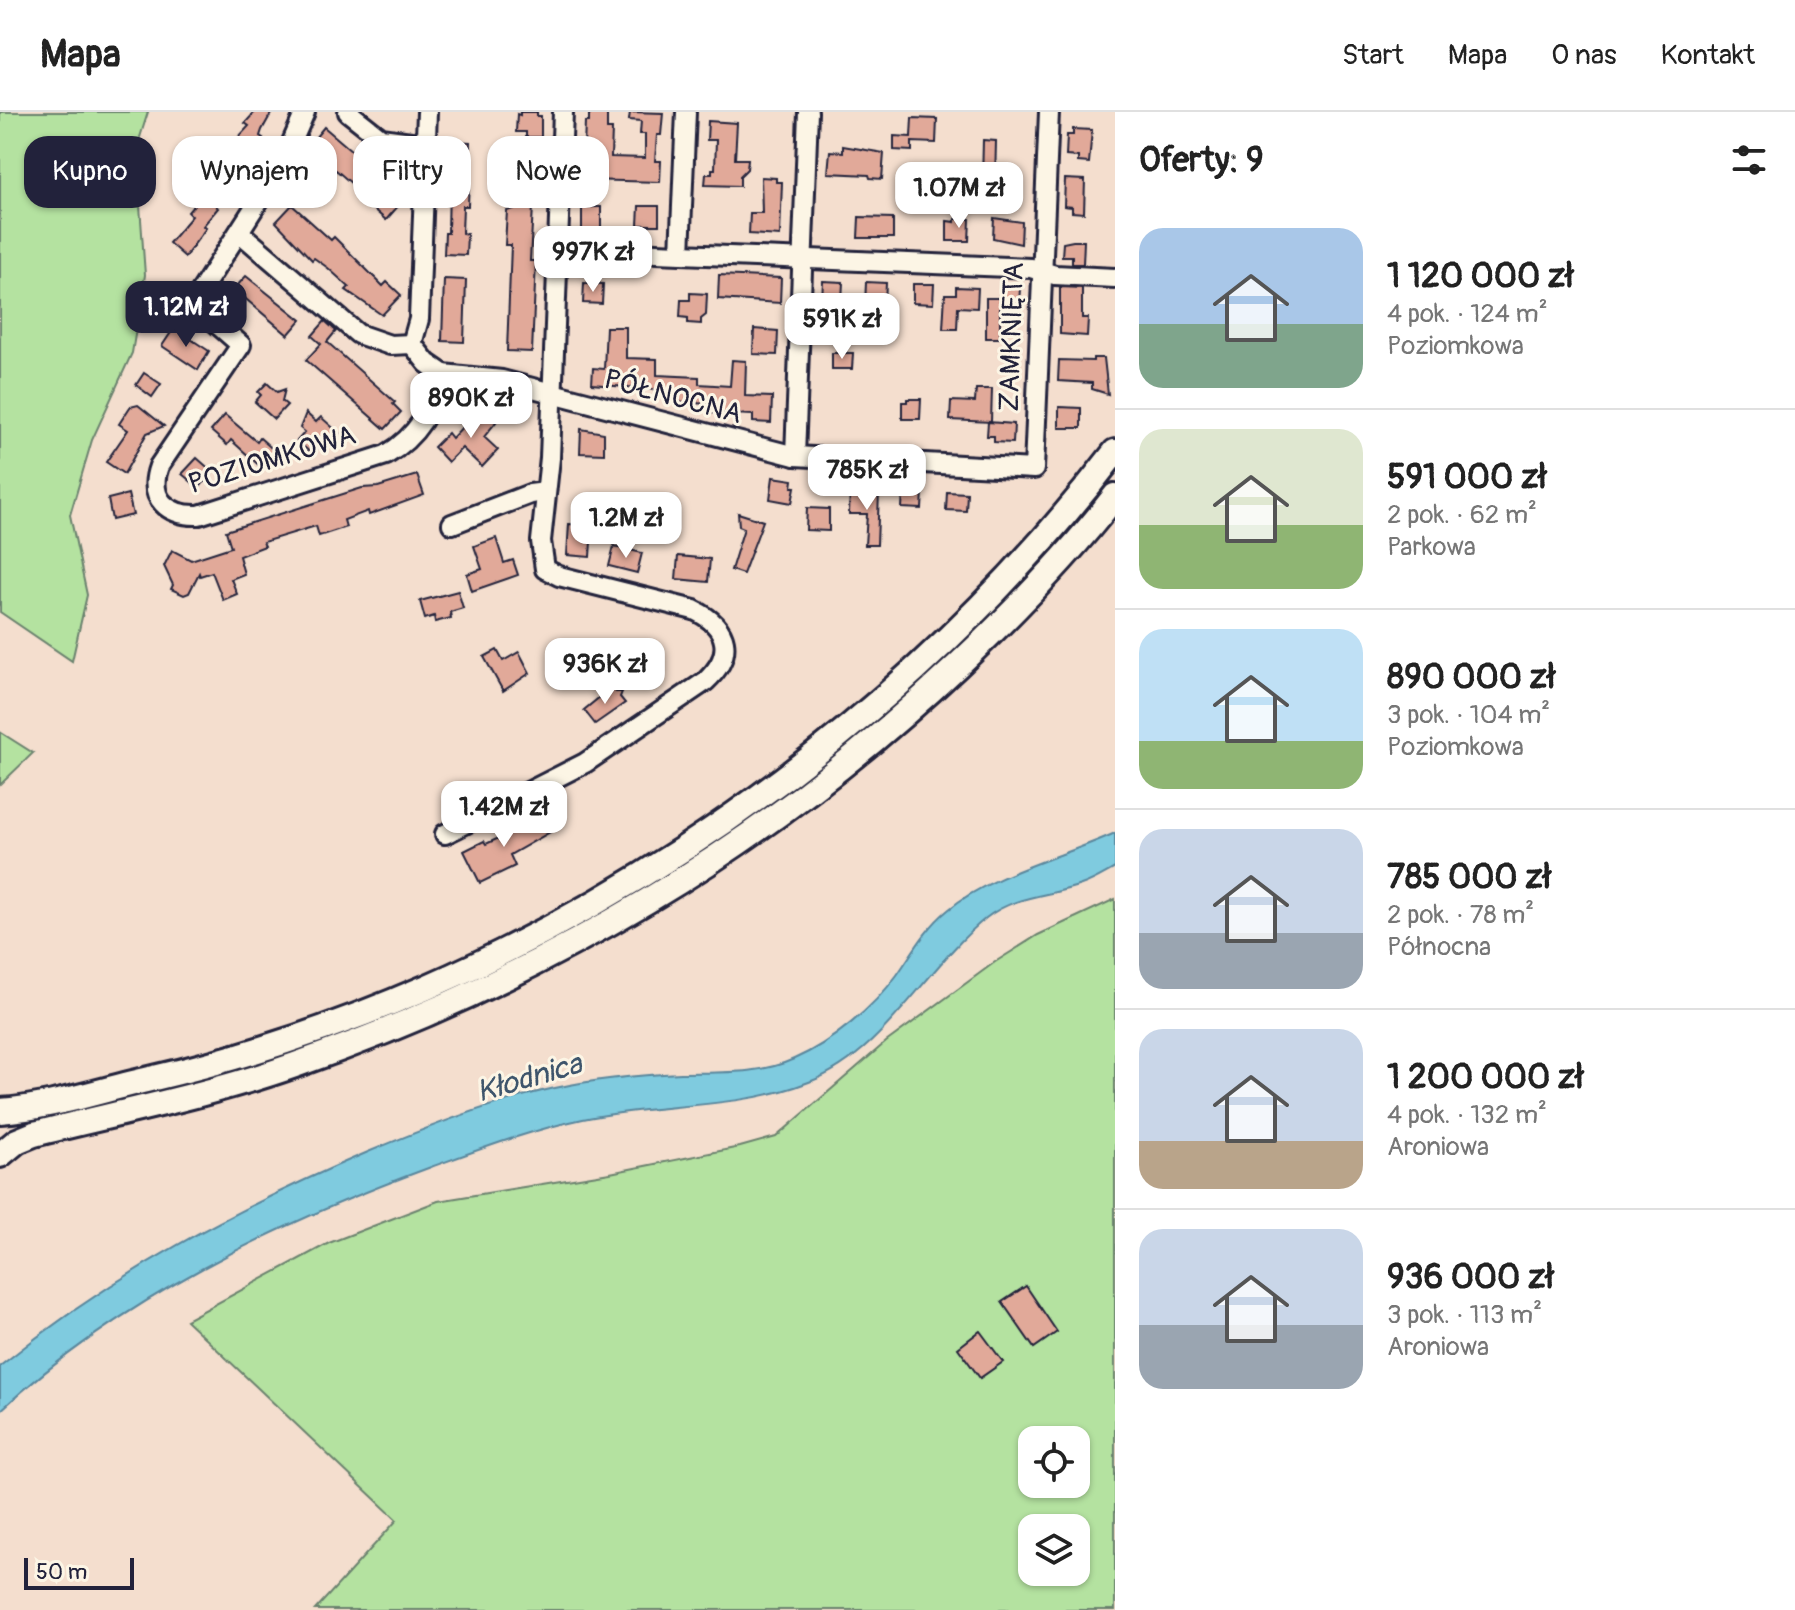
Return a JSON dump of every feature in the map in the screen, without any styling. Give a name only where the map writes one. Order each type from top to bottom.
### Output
[{"type":"main road","points":[[0,1111],[186,1071],[345,1019],[462,970],[633,880],[718,826],[773,786],[866,713],[919,666],[1033,553],[1115,452]]},
{"type":"main road","points":[[0,1155],[17,1141],[34,1134],[233,1085],[354,1044],[417,1019],[545,960],[645,904],[791,807],[882,734],[994,631],[1054,569],[1115,496]]},
{"type":"street","name":"POZIOMKOWA","points":[[305,112],[283,163],[193,303],[241,345],[159,466],[155,488],[170,510],[181,515],[199,515],[386,455],[402,445],[422,423],[435,401],[443,374]]},
{"type":"street","points":[[348,112],[378,136]]},
{"type":"street","points":[[426,136],[427,112]]},
{"type":"street","points":[[445,834],[585,763],[706,681],[720,668],[724,657],[723,638],[715,624],[694,610],[559,576],[545,569],[541,541],[553,395],[563,112]]},
{"type":"street","points":[[680,253],[686,112]]},
{"type":"street","points":[[795,456],[808,112]]},
{"type":"street","name":"ZAMKNIĘTA","points":[[1034,469],[1049,112]]},
{"type":"street","points":[[412,344],[419,319],[423,208]]},
{"type":"street","points":[[239,232],[358,334],[390,345],[412,344]]},
{"type":"street","points":[[558,249],[1031,268],[1042,272],[1115,278]]},
{"type":"street","points":[[412,344],[427,363],[443,374]]},
{"type":"street","name":"PÓŁNOCNA","points":[[443,374],[502,380],[795,456],[1034,469]]},
{"type":"street","points":[[452,524],[530,494],[546,492]]},
{"type":"green space","points":[[0,112],[148,112],[140,136],[24,136],[24,208],[140,208],[145,275],[132,353],[92,440],[70,515],[87,595],[72,661],[0,612]]},
{"type":"green space","points":[[0,732],[33,753],[0,785]]},
{"type":"green space","points":[[1115,899],[1115,1610],[315,1610],[397,1520],[186,1320],[329,1243],[438,1201],[610,1173],[776,1137],[886,1042],[995,962],[1038,935]]},
{"type":"water","points":[[1115,833],[1115,868],[1081,885],[1032,897],[997,910],[964,938],[882,1031],[836,1069],[809,1082],[754,1097],[611,1114],[564,1123],[487,1147],[373,1189],[259,1239],[149,1299],[47,1370],[0,1411],[0,1366],[87,1301],[222,1221],[368,1152],[507,1100],[602,1080],[753,1070],[794,1059],[837,1034],[864,1012],[897,975],[933,925],[965,898],[1005,876]]},
{"type":"building","points":[[255,112],[272,112],[260,136],[240,136],[249,126],[245,123]]},
{"type":"building","points":[[520,112],[537,112],[537,116],[541,116],[541,136],[516,132],[517,114],[520,115]]},
{"type":"building","points":[[630,112],[663,113],[655,161],[661,161],[660,182],[609,181],[609,136],[584,136],[589,114],[607,114],[607,129],[612,129],[611,157],[645,158],[645,134],[640,134],[641,121],[629,120]]},
{"type":"building","points":[[912,118],[937,119],[936,143],[912,142],[912,151],[894,150],[894,136],[911,137]]},
{"type":"building","points":[[708,121],[737,123],[735,159],[748,159],[747,169],[740,176],[740,186],[705,185],[706,174],[712,174],[712,169],[715,169],[716,140],[707,140]]},
{"type":"building","points":[[324,127],[335,136],[317,136]]},
{"type":"building","points":[[1073,129],[1092,130],[1089,163],[1078,162],[1078,157],[1066,156],[1067,135],[1073,135]]},
{"type":"building","points":[[337,138],[353,152],[353,185],[337,171]]},
{"type":"building","points":[[983,140],[996,141],[995,182],[982,182]]},
{"type":"building","points":[[843,146],[884,153],[882,179],[870,178],[869,175],[828,173],[830,151],[843,152]]},
{"type":"building","points":[[761,177],[776,178],[776,182],[782,182],[780,236],[749,234],[750,213],[762,213]]},
{"type":"building","points":[[1065,179],[1085,180],[1084,213],[1072,212],[1072,207],[1064,206]]},
{"type":"building","points":[[971,188],[991,190],[991,208],[970,207]]},
{"type":"building","points":[[639,206],[659,206],[659,225],[638,225]]},
{"type":"building","points":[[191,208],[218,208],[185,257],[169,243],[192,216],[188,212]]},
{"type":"building","points":[[289,208],[295,208],[331,240],[334,237],[383,286],[387,282],[401,295],[382,315],[346,290],[349,287],[328,268],[314,258],[312,260],[276,222]]},
{"type":"building","points":[[372,208],[396,208],[386,220]]},
{"type":"building","points":[[449,208],[463,208],[462,233],[467,234],[466,255],[444,254],[445,233],[448,233]]},
{"type":"building","points":[[533,208],[530,261],[536,261],[532,352],[507,351],[511,245],[505,245],[507,211]]},
{"type":"building","points":[[582,208],[601,208],[601,232],[582,232]]},
{"type":"building","points":[[859,217],[893,218],[893,238],[858,238]]},
{"type":"building","points":[[994,218],[1022,222],[1021,244],[993,238]]},
{"type":"building","points":[[955,219],[970,219],[969,241],[947,241],[947,221],[955,222]]},
{"type":"building","points":[[1084,241],[1083,264],[1072,264],[1072,256],[1062,256],[1063,243]]},
{"type":"building","points":[[719,275],[781,278],[780,303],[718,299]]},
{"type":"building","points":[[246,276],[301,320],[288,335],[234,289]]},
{"type":"building","points":[[444,279],[466,280],[464,342],[442,341]]},
{"type":"building","points":[[823,281],[843,282],[842,301],[822,300]]},
{"type":"building","points":[[866,282],[886,283],[885,302],[877,301],[876,306],[865,306]]},
{"type":"building","points":[[584,283],[603,284],[602,304],[583,303]]},
{"type":"building","points":[[913,284],[934,284],[933,304],[913,303]]},
{"type":"building","points":[[956,287],[978,288],[977,308],[958,307],[957,329],[943,329],[945,294],[956,294]]},
{"type":"building","points":[[1000,287],[1020,288],[1019,305],[1000,308],[1000,338],[986,338],[986,298],[1000,298]]},
{"type":"building","points":[[1060,287],[1082,288],[1082,318],[1088,318],[1087,336],[1060,334]]},
{"type":"building","points":[[690,293],[707,294],[706,315],[701,319],[701,324],[688,323],[688,318],[680,317],[681,300],[690,300]]},
{"type":"building","points":[[325,321],[336,331],[327,342],[395,402],[393,404],[401,412],[385,429],[306,360],[321,344],[312,336]]},
{"type":"building","points":[[606,327],[626,327],[626,358],[657,359],[657,375],[699,377],[699,384],[730,386],[732,360],[746,361],[745,396],[772,397],[771,423],[753,422],[753,415],[711,413],[711,404],[671,402],[672,391],[592,384],[593,368],[604,369]]},
{"type":"building","points":[[174,328],[209,351],[198,370],[162,346]]},
{"type":"building","points":[[754,329],[778,331],[777,355],[753,354]]},
{"type":"building","points":[[832,353],[853,353],[852,369],[832,369]]},
{"type":"building","points":[[1093,358],[1104,358],[1108,394],[1092,389],[1092,383],[1058,381],[1059,360],[1093,361]]},
{"type":"building","points":[[144,373],[161,384],[152,397],[136,385]]},
{"type":"building","points":[[267,383],[277,392],[285,389],[282,401],[287,405],[274,419],[255,402],[261,395],[258,392]]},
{"type":"building","points":[[976,389],[992,389],[991,422],[950,420],[951,401],[975,402]]},
{"type":"building","points":[[907,399],[921,399],[920,419],[902,419],[902,402],[907,402]]},
{"type":"building","points":[[138,405],[164,426],[147,433],[124,474],[106,462],[128,430],[119,424],[130,407]]},
{"type":"building","points":[[481,407],[496,422],[484,437],[498,450],[482,467],[462,448],[448,462],[434,447],[448,433],[452,438]]},
{"type":"building","points":[[1059,407],[1081,408],[1081,428],[1059,428]]},
{"type":"building","points":[[306,413],[316,422],[321,417],[339,433],[325,449],[320,445],[312,454],[297,441],[305,432],[300,428]]},
{"type":"building","points":[[225,415],[257,442],[260,438],[276,452],[262,468],[231,440],[227,445],[211,431]]},
{"type":"building","points":[[988,422],[1014,424],[1013,443],[994,442],[994,436],[987,436]]},
{"type":"building","points":[[581,429],[604,433],[604,454],[580,453]]},
{"type":"building","points":[[197,458],[213,472],[199,488],[182,474]]},
{"type":"building","points":[[417,475],[424,495],[369,515],[368,511],[344,520],[346,527],[319,536],[316,526],[263,542],[265,546],[239,556],[244,574],[231,579],[237,594],[223,600],[212,572],[200,576],[199,573],[189,593],[184,595],[171,589],[173,585],[164,566],[172,550],[191,560],[231,547],[226,531],[362,488],[378,487]]},
{"type":"building","points":[[773,477],[793,480],[792,503],[770,499]]},
{"type":"building","points":[[850,490],[879,491],[877,545],[865,545],[867,514],[849,514]]},
{"type":"building","points":[[903,490],[923,491],[922,509],[902,508]]},
{"type":"building","points":[[947,492],[967,493],[966,511],[946,510]]},
{"type":"building","points":[[128,494],[133,515],[112,520],[108,499]]},
{"type":"building","points":[[807,508],[829,509],[829,531],[806,530]]},
{"type":"building","points":[[738,513],[763,521],[743,574],[731,570],[744,528],[739,526]]},
{"type":"building","points":[[569,524],[592,526],[590,557],[567,555]]},
{"type":"building","points":[[496,538],[504,563],[513,560],[518,575],[472,591],[467,574],[482,569],[474,546]]},
{"type":"building","points":[[614,546],[642,553],[637,573],[609,566]]},
{"type":"building","points":[[678,556],[710,559],[708,582],[676,579]]},
{"type":"building","points":[[458,591],[463,608],[450,612],[451,618],[435,622],[434,616],[425,619],[420,601]]},
{"type":"building","points":[[497,650],[503,661],[519,652],[530,673],[503,691],[484,657]]},
{"type":"building","points":[[612,687],[616,692],[622,692],[620,697],[625,703],[595,724],[584,710]]},
{"type":"building","points":[[542,815],[550,832],[510,855],[515,866],[480,883],[464,851],[484,841],[486,844],[499,838]]},
{"type":"building","points":[[1026,1286],[1057,1332],[1034,1348],[1002,1302]]},
{"type":"building","points":[[980,1331],[1003,1362],[980,1378],[958,1348]]},
{"type":"water label","name":"Kłodnica","points":[[529,1078]]}]
